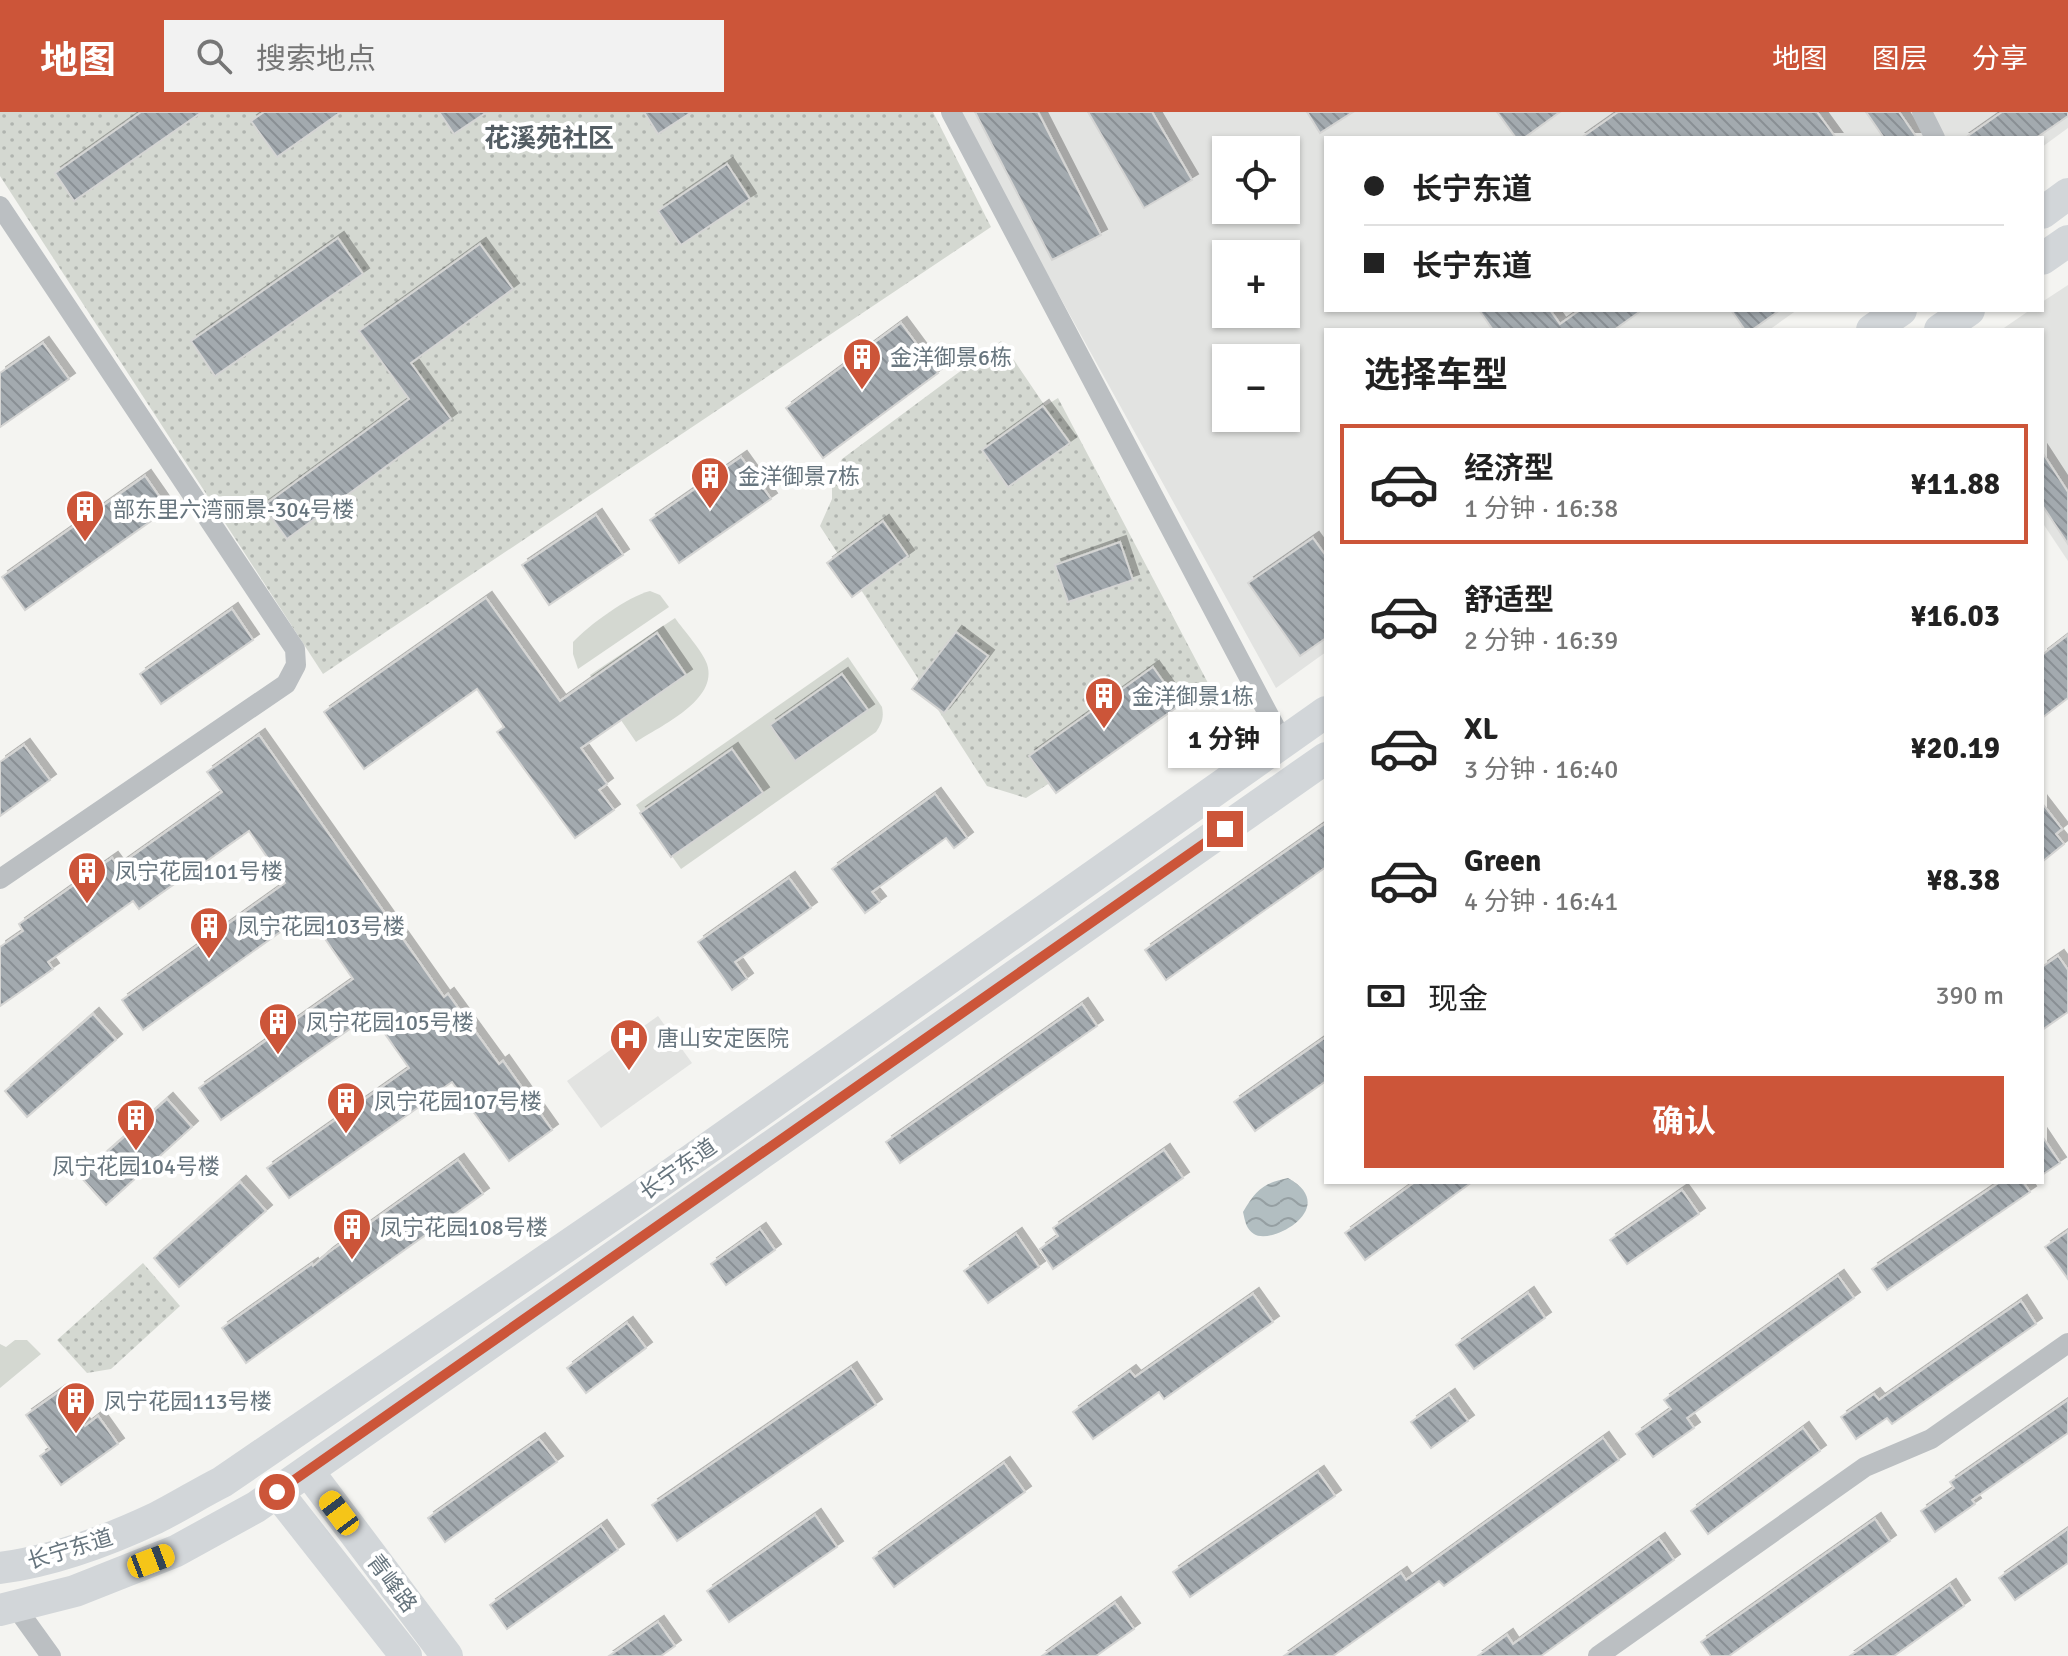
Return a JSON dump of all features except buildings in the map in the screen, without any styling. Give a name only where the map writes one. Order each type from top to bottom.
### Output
[{"type":"main road","points":[[2044,212],[2068,194]]},
{"type":"main road","points":[[2044,258],[2068,241]]},
{"type":"main road","points":[[1875,328],[1898,312]]},
{"type":"main road","points":[[1943,328],[1966,312]]},
{"type":"main road","name":"长宁东道","points":[[0,1568],[91,1546],[157,1517],[222,1482],[646,1192],[1324,713]]},
{"type":"main road","name":"长宁东道","points":[[7,1608],[75,1591],[176,1551],[256,1507],[1324,759]]},
{"type":"main road","name":"青峰路","points":[[308,1471],[447,1656]]},
{"type":"main road","name":"青峰路","points":[[277,1492],[406,1656]]},
{"type":"street","points":[[951,112],[1283,742]]},
{"type":"street","points":[[1922,112],[1934,136]]},
{"type":"street","points":[[0,206],[295,649],[296,665],[286,684],[0,879]]},
{"type":"street","points":[[1598,1656],[1865,1467],[1931,1439],[2068,1343]]},
{"type":"street","points":[[7,1608],[51,1656]]},
{"type":"shaded area","points":[[0,112],[933,112],[991,227],[323,674],[0,176]]},
{"type":"shaded area","points":[[961,112],[2068,112],[2068,128],[2044,146],[2044,136],[1324,136],[1324,312],[1794,312],[1772,328],[1324,328],[1324,653],[1276,688]]},
{"type":"shaded area","points":[[2068,285],[2068,561],[2044,525],[2044,328],[2004,328],[2027,312],[2044,312],[2044,301]]},
{"type":"shaded area","points":[[1001,341],[1045,406],[1058,398],[1208,683],[1026,798],[987,786],[820,526],[832,499],[832,478],[842,459]]},
{"type":"shaded area","points":[[650,591],[660,595],[669,607],[578,669],[573,642],[609,612]]},
{"type":"shaded area","points":[[675,618],[705,659],[708,677],[704,689],[685,710],[636,742],[590,675]]},
{"type":"shaded area","points":[[848,657],[882,707],[882,720],[876,732],[681,869],[636,805]]},
{"type":"shaded area","name":"唐山安定医院","points":[[658,1016],[692,1063],[601,1128],[567,1081]]},
{"type":"shaded area","points":[[143,1263],[180,1306],[111,1369],[87,1373],[57,1340]]},
{"type":"shaded area","points":[[15,1340],[27,1340],[41,1354],[0,1388],[0,1344],[6,1347]]},
{"type":"water","points":[[1288,1178],[1302,1189],[1308,1201],[1305,1212],[1287,1229],[1263,1236],[1254,1234],[1243,1212],[1261,1189]]},
{"type":"place","name":"金洋御景6栋","points":[[862,391]]},
{"type":"place","name":"金洋御景7栋","points":[[710,510]]},
{"type":"place","name":"部东里六湾丽景-304号楼","points":[[85,543]]},
{"type":"place","name":"金洋御景1栋","points":[[1104,730]]},
{"type":"place","name":"凤宁花园101号楼","points":[[87,905]]},
{"type":"place","name":"凤宁花园103号楼","points":[[209,960]]},
{"type":"place","name":"凤宁花园105号楼","points":[[278,1056]]},
{"type":"place","name":"唐山安定医院","points":[[629,1072]]},
{"type":"place","name":"凤宁花园107号楼","points":[[346,1135]]},
{"type":"place","name":"凤宁花园104号楼","points":[[136,1152]]},
{"type":"place","name":"凤宁花园108号楼","points":[[352,1261]]},
{"type":"place","name":"凤宁花园113号楼","points":[[76,1435]]},
{"type":"district","name":"花溪苑社区","points":[[549,139]]},
{"type":"route","points":[[277,1492],[1225,829]]}]
